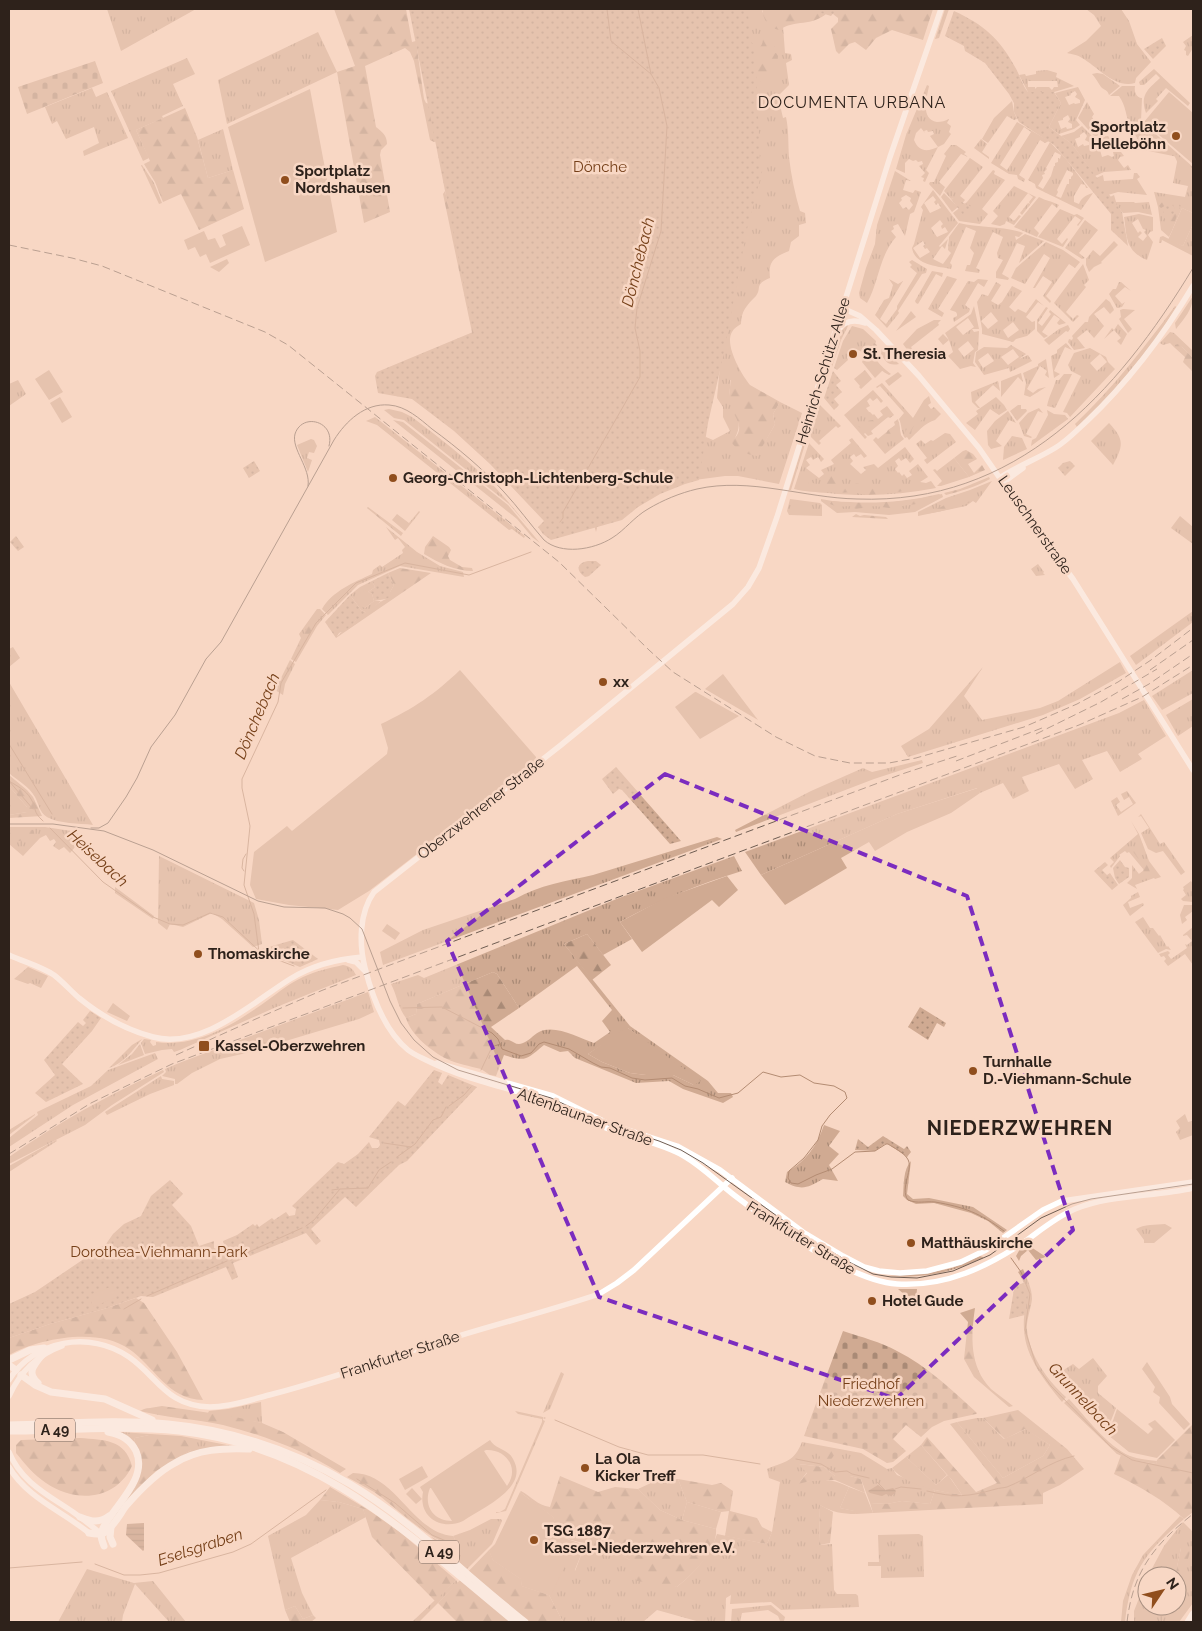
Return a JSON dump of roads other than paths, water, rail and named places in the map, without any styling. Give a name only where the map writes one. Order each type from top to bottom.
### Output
[{"type":"highway","points":[[9,1360],[34,1349],[43,1352],[32,1367],[31,1374],[46,1390]]},
{"type":"highway","points":[[9,1365],[18,1373],[46,1390],[62,1394],[94,1396],[105,1399],[159,1423]]},
{"type":"highway","name":"A 49","points":[[12,1428],[107,1422],[159,1423],[203,1428],[245,1438],[292,1455],[322,1472],[404,1531],[515,1622]]},
{"type":"highway","name":"A 49","points":[[12,1428],[134,1428],[180,1432],[212,1437],[272,1453],[351,1485],[404,1522],[525,1622]]},
{"type":"highway","points":[[95,1429],[114,1433],[125,1438],[133,1446],[138,1459],[136,1478],[102,1528],[101,1534],[104,1546]]},
{"type":"highway","points":[[89,1533],[101,1534],[111,1526],[129,1502],[148,1483],[176,1462],[190,1455],[227,1448],[260,1449]]},
{"type":"highway","points":[[80,1517],[98,1522],[104,1520],[113,1512]]},
{"type":"highway","points":[[111,1526],[110,1537],[113,1544]]},
{"type":"highway","points":[[1188,1622],[1193,1614]]},
{"type":"main road","name":"Heinrich-Schütz-Allee","points":[[633,686],[733,604],[754,578],[769,542],[836,334],[842,308],[890,156],[941,9]]},
{"type":"main road","points":[[1002,480],[1065,441],[1112,396],[1158,341],[1193,286]]},
{"type":"main road","name":"Leuschnerstraße","points":[[842,308],[860,316],[870,324],[919,376],[979,448],[1073,579],[1193,770]]},
{"type":"main road","points":[[836,334],[841,326],[848,321],[858,320],[870,324]]},
{"type":"main road","name":"Oberzwehrener Straße","points":[[361,949],[361,933],[364,918],[374,892],[561,746],[633,686]]},
{"type":"main road","name":"Altenbaunaer Straße","points":[[361,949],[373,992],[391,1030],[408,1050],[446,1071],[552,1103],[614,1131],[663,1146],[693,1162],[733,1194]]},
{"type":"main road","points":[[9,955],[54,975],[79,998],[115,1021],[130,1029],[163,1039],[175,1039],[209,1030],[238,1015],[306,970],[362,956]]},
{"type":"main road","points":[[347,959],[356,962],[366,972]]},
{"type":"main road","name":"Altenbaunaer Straße","points":[[427,1061],[553,1096],[606,1122],[677,1146],[732,1178]]},
{"type":"main road","name":"Frankfurter Straße","points":[[43,1352],[57,1344],[71,1343],[91,1343],[112,1348],[132,1360],[157,1384],[173,1396],[196,1405],[219,1406],[259,1398],[337,1376],[433,1344],[599,1294],[634,1270],[732,1178],[803,1232],[843,1256],[879,1271],[906,1273],[944,1268],[977,1255],[1034,1215],[1062,1201],[1193,1182]]},
{"type":"main road","points":[[1170,1185],[1172,1192]]},
{"type":"main road","name":"Frankfurter Straße","points":[[710,1198],[726,1193],[733,1194],[807,1246],[863,1277],[899,1284],[929,1283],[974,1271],[992,1262],[1073,1210],[1099,1202],[1193,1188]]},
{"type":"main road","points":[[863,1277],[868,1268]]},
{"type":"main road","points":[[9,1396],[18,1373],[27,1360],[43,1352]]},
{"type":"main road","points":[[9,1380],[18,1373]]},
{"type":"main road","points":[[9,1452],[16,1466],[28,1481],[101,1534]]},
{"type":"main road","points":[[9,1468],[28,1490],[89,1533]]},
{"type":"waterway","name":"Dönchebach","points":[[560,522],[563,518],[563,512],[640,377],[640,351],[635,328],[637,308],[661,231],[667,126],[659,88],[651,74],[611,41],[607,9]]},
{"type":"waterway","points":[[638,9],[651,74]]},
{"type":"waterway","name":"Dönchebach","points":[[259,952],[254,914],[244,885],[250,826],[242,788],[242,779],[278,702],[281,683],[316,623],[356,583],[405,563],[469,575],[531,552]]},
{"type":"waterway","points":[[9,744],[52,814]]},
{"type":"waterway","points":[[9,781],[27,793],[33,802],[37,815],[43,821]]},
{"type":"waterway","name":"Heisebach","points":[[9,781],[33,809]]},
{"type":"waterway","name":"Heisebach","points":[[50,828],[103,882],[153,917],[170,924],[183,925],[210,913],[223,917],[267,958],[294,966]]},
{"type":"waterway","name":"Dönchebach","points":[[244,871],[242,868],[243,859],[246,854]]},
{"type":"waterway","name":"Grunnelbach","points":[[403,1008],[442,1007],[492,1033],[498,1039],[502,1049],[521,1056],[531,1053],[539,1044],[544,1042],[569,1049],[601,1067],[610,1068],[632,1078],[645,1080],[672,1078],[685,1086],[719,1098],[738,1093],[763,1072],[781,1077],[800,1075],[814,1083],[834,1086],[845,1092],[847,1098],[822,1126],[818,1140],[804,1158],[789,1171],[788,1178],[791,1183],[798,1184],[832,1169],[855,1152],[875,1151],[888,1144],[903,1154],[909,1162],[905,1190],[908,1200],[955,1206],[979,1215],[1004,1231]]},
{"type":"waterway","points":[[481,1070],[492,1047],[500,1044]]},
{"type":"waterway","points":[[449,1106],[471,1087]]},
{"type":"waterway","points":[[397,1157],[415,1144],[433,1120],[441,1117],[446,1107]]},
{"type":"waterway","points":[[384,1143],[411,1147]]},
{"type":"waterway","points":[[306,1226],[314,1220],[340,1189],[368,1188],[379,1170],[391,1162]]},
{"type":"waterway","points":[[332,1190],[339,1189]]},
{"type":"waterway","points":[[231,1260],[302,1228]]},
{"type":"waterway","name":"Grunnelbach","points":[[1011,1258],[1021,1272],[1030,1294],[1025,1330],[1036,1365],[1051,1386],[1111,1447],[1132,1460],[1193,1473]]},
{"type":"waterway","points":[[147,1296],[227,1261]]},
{"type":"waterway","points":[[124,1309],[141,1299]]},
{"type":"waterway","name":"Eselsgraben","points":[[555,1420],[619,1447],[648,1455],[703,1455],[760,1464]]},
{"type":"waterway","name":"Eselsgraben","points":[[927,1491],[961,1496],[1007,1487],[1065,1458],[1074,1456]]},
{"type":"waterway","name":"Eselsgraben","points":[[796,1459],[821,1464],[835,1472],[847,1471],[869,1478]]},
{"type":"waterway","name":"Eselsgraben","points":[[357,1479],[395,1503],[432,1535],[446,1541]]},
{"type":"waterway","name":"Eselsgraben","points":[[877,1482],[885,1490]]},
{"type":"waterway","name":"Eselsgraben","points":[[895,1489],[901,1487],[921,1489]]},
{"type":"waterway","name":"Eselsgraben","points":[[95,1564],[124,1575],[140,1575],[159,1573],[233,1552],[251,1544],[326,1490]]},
{"type":"waterway","name":"Eselsgraben","points":[[9,1568],[82,1562]]},
{"type":"tram line","points":[[91,828],[99,828],[108,823],[126,797],[151,747],[175,715],[206,659],[221,642],[334,440],[344,426],[364,410],[380,405],[389,405],[401,408],[412,414],[461,451],[488,475],[544,540],[559,548],[587,548],[604,542],[617,535],[643,512],[666,500],[697,489],[717,486],[737,485],[837,498],[857,499],[914,496],[966,483],[1013,462],[1056,433],[1095,398],[1131,358],[1193,268]]},
{"type":"tram line","points":[[308,486],[307,472],[296,446],[295,434],[304,423],[317,422],[328,430],[330,437],[329,446]]},
{"type":"tram line","points":[[9,824],[53,824],[104,831],[153,850],[258,901],[284,907],[325,908],[343,914],[362,929],[390,1001],[401,1023],[414,1040],[433,1057],[458,1070],[551,1098],[606,1124],[681,1150],[703,1163],[809,1239],[873,1274],[917,1278],[953,1271],[990,1255],[1041,1218],[1072,1204],[1091,1199],[1193,1184]]},
{"type":"railway","points":[[9,245],[102,266],[265,332],[288,345],[559,562],[673,672],[776,737],[815,756],[850,763],[889,763],[916,758],[1024,727],[1077,704],[1118,682],[1193,628]]},
{"type":"railway","points":[[1150,670],[1193,640]]},
{"type":"railway","points":[[1122,699],[1149,684],[1193,654]]},
{"type":"railway","points":[[9,1154],[91,1103],[172,1064],[1079,725],[1142,697],[1193,665]]},
{"type":"railway","points":[[1036,734],[1101,702],[1157,669]]},
{"type":"railway","points":[[956,761],[1042,728]]},
{"type":"railway","points":[[176,1055],[323,990],[905,773],[960,755]]},
{"type":"railway","points":[[1127,1622],[1134,1588],[1148,1560],[1167,1537],[1193,1514]]},
{"type":"place","name":"Sportplatz Helleböhn","points":[[1176,136]]},
{"type":"place","name":"Sportplatz Nordshausen","points":[[285,180]]},
{"type":"place","name":"St. Theresia","points":[[853,354]]},
{"type":"place","name":"Georg-Christoph-Lichtenberg-Schule","points":[[393,478]]},
{"type":"place","name":"xx","points":[[603,682]]},
{"type":"place","name":"Thomaskirche","points":[[198,954]]},
{"type":"place","name":"Kassel-Oberzwehren","points":[[204,1046]]},
{"type":"place","name":"Turnhalle D.-Viehmann-Schule","points":[[973,1071]]},
{"type":"place","name":"Matthäuskirche","points":[[911,1243]]},
{"type":"place","name":"Hotel Gude","points":[[872,1301]]},
{"type":"place","name":"La Ola Kicker Treff","points":[[585,1468]]},
{"type":"place","name":"TSG 1887 Kassel-Niederzwehren e.V.","points":[[534,1540]]},
{"type":"district","name":"DOCUMENTA URBANA","points":[[852,102]]},
{"type":"district","name":"NIEDERZWEHREN","points":[[1020,1128]]},
{"type":"park label","name":"Dönche","points":[[600,167]]},
{"type":"park label","name":"Dorothea-Viehmann-Park","points":[[159,1252]]},
{"type":"park label","name":"Friedhof Niederzwehren","points":[[871,1392]]}]
